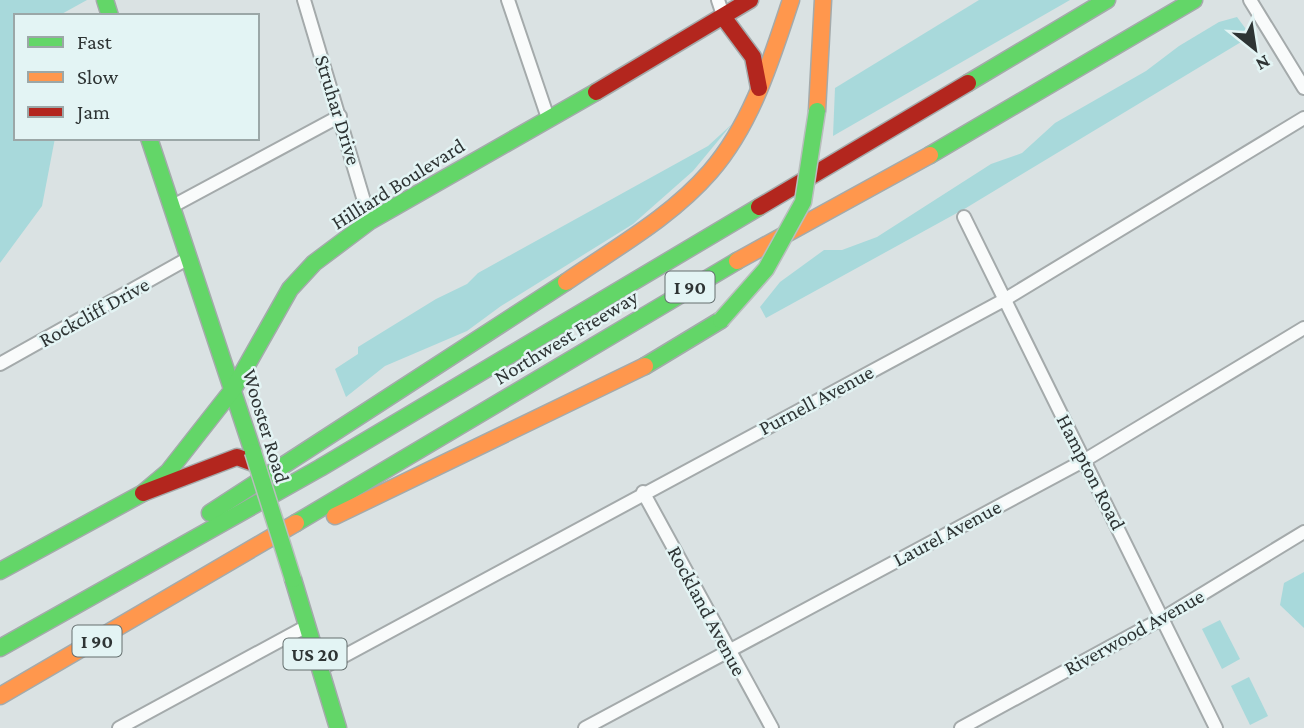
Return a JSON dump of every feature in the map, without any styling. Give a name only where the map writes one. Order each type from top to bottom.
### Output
[{"type":"main road","name":"Hilliard Boulevard","points":[[0,571],[143,493],[168,471],[234,388],[290,289],[314,263],[370,221],[724,18],[750,0]]},
{"type":"main road","points":[[107,587],[284,460],[534,305],[679,204],[723,156],[756,101],[791,0]]},
{"type":"main road","points":[[193,585],[662,358],[721,320],[766,269],[803,202],[817,111],[823,0]]},
{"type":"main road","name":"Northwest Freeway","points":[[0,648],[332,461],[1107,0]]},
{"type":"main road","name":"Northwest Freeway","points":[[0,696],[193,585],[698,282],[936,152],[1194,0]]},
{"type":"main road","points":[[724,18],[733,36],[748,47],[758,62],[760,86],[756,101]]},
{"type":"main road","name":"Wooster Road","points":[[150,140],[187,259],[234,388],[249,457],[293,579],[338,728]]},
{"type":"main road","points":[[143,493],[249,457]]},
{"type":"street","name":"Struhar Drive","points":[[304,0],[370,221]]},
{"type":"street","points":[[508,0],[548,118]]},
{"type":"street","points":[[718,0],[724,18]]},
{"type":"street","points":[[1252,3],[1302,82]]},
{"type":"street","points":[[171,207],[340,116]]},
{"type":"street","name":"Purnell Avenue","points":[[320,668],[1004,299],[1304,118]]},
{"type":"street","name":"Hampton Road","points":[[964,217],[1216,728]]},
{"type":"street","name":"Rockcliff Drive","points":[[0,364],[187,259]]},
{"type":"street","name":"Laurel Avenue","points":[[585,728],[1085,460],[1304,328]]},
{"type":"street","name":"Rockland Avenue","points":[[643,492],[772,728]]},
{"type":"street","name":"Riverwood Avenue","points":[[961,728],[1163,618],[1304,532]]},
{"type":"street","points":[[119,728],[307,626]]},
{"type":"shaded area","points":[[0,0],[87,0],[62,14],[14,14],[14,140],[55,140],[42,206],[0,263]]},
{"type":"shaded area","points":[[979,0],[1070,0],[833,136],[835,88]]},
{"type":"shaded area","points":[[1237,17],[1251,36],[966,208],[766,318],[760,307],[780,282],[824,250],[842,250],[877,237],[991,164],[1022,153],[1055,123],[1146,71],[1179,46],[1219,22]]},
{"type":"shaded area","points":[[732,124],[693,171],[633,224],[501,306],[467,331],[385,366],[346,397],[335,369],[358,354],[358,347],[436,299],[467,284],[478,273],[708,146]]},
{"type":"shaded area","points":[[1304,572],[1304,628],[1280,605],[1284,583]]},
{"type":"shaded area","points":[[1220,620],[1240,659],[1222,669],[1202,629]]},
{"type":"shaded area","points":[[1249,677],[1268,716],[1250,725],[1231,686]]},
{"type":"traffic: fast","points":[[105,0],[109,14]]},
{"type":"traffic: fast","points":[[968,83],[1107,0]]},
{"type":"traffic: fast","points":[[930,155],[1194,0]]},
{"type":"traffic: fast","points":[[0,571],[143,493],[168,472],[234,388],[290,289],[314,263],[370,221],[596,92]]},
{"type":"traffic: fast","points":[[721,320],[766,269],[803,202],[817,111]]},
{"type":"traffic: fast","points":[[150,140],[253,452]]},
{"type":"traffic: fast","points":[[0,648],[320,468],[759,207]]},
{"type":"traffic: fast","points":[[296,523],[737,261]]},
{"type":"traffic: fast","points":[[210,513],[566,282]]},
{"type":"traffic: fast","points":[[645,366],[721,320]]},
{"type":"traffic: fast","points":[[253,452],[293,579]]},
{"type":"traffic: fast","points":[[293,579],[338,728]]},
{"type":"traffic: slow","points":[[566,282],[660,218],[710,172],[738,133],[759,91],[791,0]]},
{"type":"traffic: slow","points":[[817,111],[823,0]]},
{"type":"traffic: slow","points":[[737,261],[930,155]]},
{"type":"traffic: slow","points":[[335,516],[645,366]]},
{"type":"traffic: slow","points":[[0,696],[296,523]]},
{"type":"traffic: jam","points":[[596,92],[750,0]]},
{"type":"traffic: jam","points":[[724,18],[753,57],[759,88]]},
{"type":"traffic: jam","points":[[759,207],[968,83]]},
{"type":"traffic: jam","points":[[143,493],[237,457],[256,464]]}]
